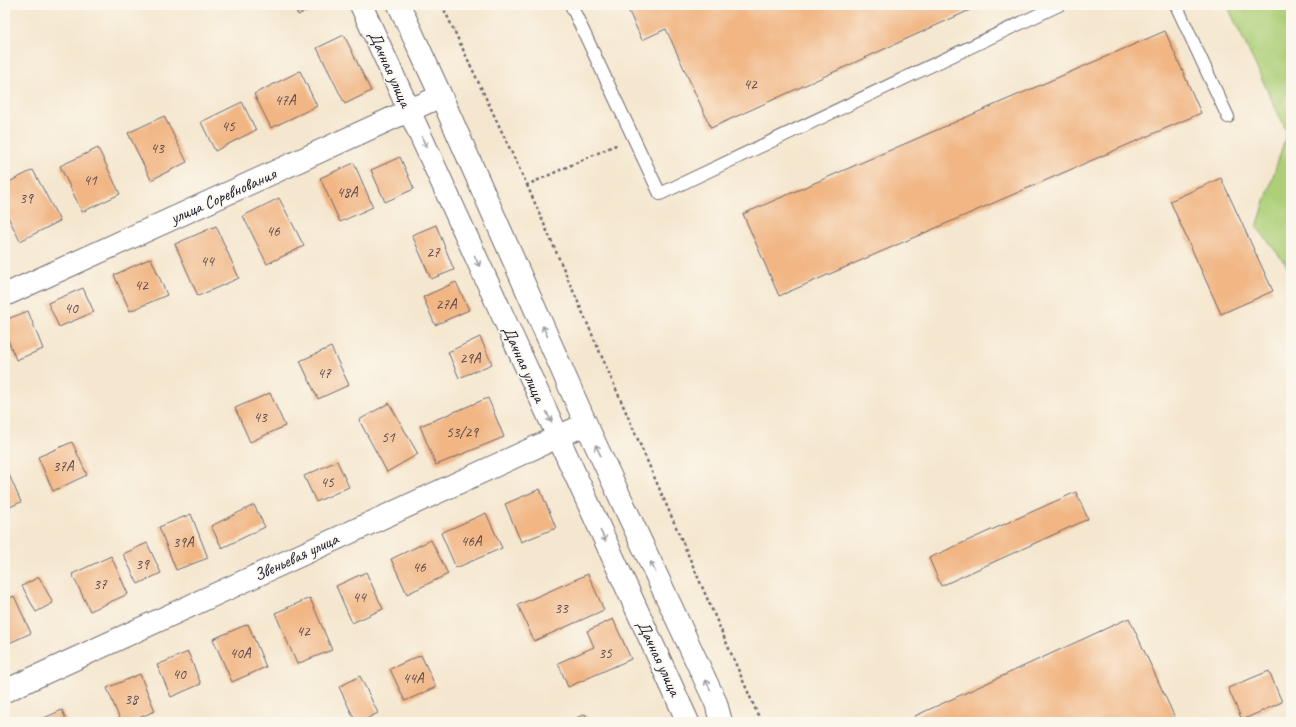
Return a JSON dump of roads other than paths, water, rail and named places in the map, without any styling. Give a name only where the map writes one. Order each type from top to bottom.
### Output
[{"type":"street","name":"Дачная улица","points":[[361,5],[688,722]]},
{"type":"street","name":"Дачная улица","points":[[399,5],[441,96],[586,424],[716,703],[721,722]]},
{"type":"street","name":"улица Соревнования","points":[[5,295],[441,96]]},
{"type":"street","name":"Звеньевая улица","points":[[5,691],[586,424]]},
{"type":"lane","points":[[571,5],[660,194],[1059,5]]},
{"type":"lane","points":[[1176,5],[1228,117]]}]
